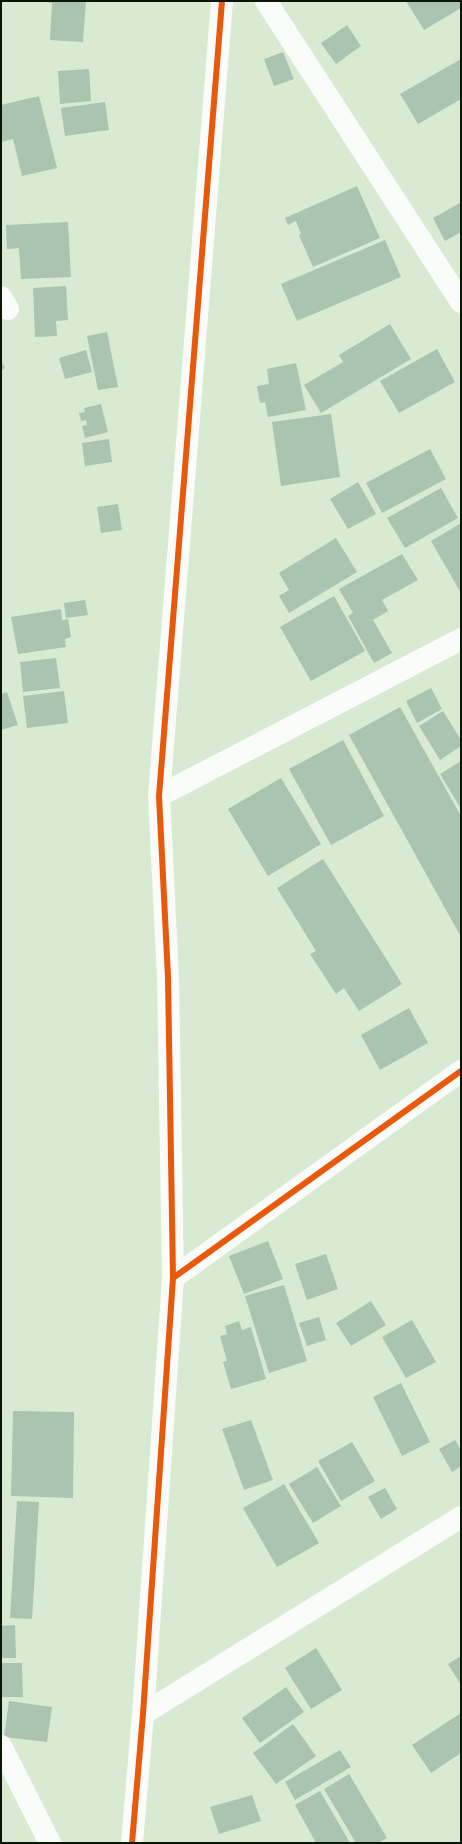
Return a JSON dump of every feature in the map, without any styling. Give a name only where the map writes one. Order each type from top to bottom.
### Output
[{"type":"street","points":[[132,1843],[143,1714],[173,1278],[168,977],[159,796],[222,1]]},
{"type":"street","points":[[266,1],[461,302]]},
{"type":"street","points":[[159,796],[461,639]]},
{"type":"street","points":[[173,1278],[461,1071]]},
{"type":"street","points":[[143,1714],[461,1517]]},
{"type":"street","points":[[1,1746],[50,1843]]},
{"type":"building","points":[[41,1],[86,1],[83,42],[50,40],[52,3]]},
{"type":"building","points":[[406,1],[461,1],[461,8],[424,30]]},
{"type":"building","points":[[347,25],[361,46],[336,64],[321,43]]},
{"type":"building","points":[[283,52],[294,79],[274,86],[264,59]]},
{"type":"building","points":[[461,59],[461,99],[418,124],[400,94]]},
{"type":"building","points":[[89,69],[91,101],[60,104],[58,71]]},
{"type":"building","points":[[39,96],[57,168],[22,176],[13,139],[1,142],[1,105]]},
{"type":"building","points":[[105,102],[109,130],[65,136],[61,108]]},
{"type":"building","points":[[357,186],[380,238],[313,267],[299,235],[301,234],[296,221],[288,225],[285,218]]},
{"type":"building","points":[[460,203],[461,232],[445,241],[433,218]]},
{"type":"building","points":[[68,222],[71,277],[21,279],[19,248],[7,249],[6,225]]},
{"type":"building","points":[[385,240],[401,277],[297,321],[281,284]]},
{"type":"building","points":[[66,286],[68,320],[56,321],[57,336],[35,337],[33,288]]},
{"type":"building","points":[[390,324],[411,359],[321,413],[304,385],[343,362],[339,355]]},
{"type":"building","points":[[107,332],[118,387],[98,390],[87,336]]},
{"type":"building","points":[[437,349],[455,382],[399,413],[380,381]]},
{"type":"building","points":[[86,350],[92,372],[65,379],[59,358]]},
{"type":"building","points":[[1,361],[5,368],[1,371]]},
{"type":"building","points":[[296,363],[306,410],[268,417],[265,402],[260,403],[257,386],[269,384],[267,369]]},
{"type":"building","points":[[101,404],[108,432],[85,438],[82,426],[87,425],[86,420],[81,421],[79,413],[85,412],[84,408]]},
{"type":"building","points":[[331,414],[340,477],[281,486],[272,422]]},
{"type":"building","points":[[109,439],[112,462],[85,466],[82,443]]},
{"type":"building","points":[[430,449],[446,479],[382,513],[366,483]]},
{"type":"building","points":[[358,482],[376,514],[348,529],[330,499]]},
{"type":"building","points":[[441,488],[458,518],[405,548],[387,518]]},
{"type":"building","points":[[118,504],[122,530],[101,533],[97,507]]},
{"type":"building","points":[[461,523],[461,593],[431,541]]},
{"type":"building","points":[[336,538],[357,572],[289,613],[279,596],[289,590],[279,573]]},
{"type":"building","points":[[402,554],[418,580],[382,600],[388,611],[373,620],[392,653],[374,663],[348,616],[353,613],[339,589]]},
{"type":"building","points":[[334,596],[365,651],[311,681],[280,627]]},
{"type":"building","points":[[85,600],[88,615],[66,618],[64,603]]},
{"type":"building","points":[[61,609],[62,620],[68,619],[71,637],[65,639],[66,647],[18,654],[11,617]]},
{"type":"building","points":[[56,658],[60,688],[23,692],[20,662]]},
{"type":"building","points":[[431,688],[442,709],[417,723],[406,701]]},
{"type":"building","points":[[64,691],[68,723],[27,728],[23,696]]},
{"type":"building","points":[[7,692],[18,725],[1,730],[1,694]]},
{"type":"building","points":[[400,707],[461,816],[461,937],[349,735]]},
{"type":"building","points":[[443,711],[461,740],[461,746],[440,760],[419,726]]},
{"type":"building","points":[[343,740],[384,816],[331,845],[289,769]]},
{"type":"building","points":[[461,761],[461,809],[440,774]]},
{"type":"building","points":[[281,778],[321,844],[268,876],[228,809]]},
{"type":"building","points":[[323,859],[402,984],[359,1011],[344,988],[336,994],[310,954],[316,951],[277,888]]},
{"type":"building","points":[[409,1008],[428,1043],[380,1070],[361,1035]]},
{"type":"building","points":[[268,1241],[283,1279],[244,1294],[229,1256]]},
{"type":"building","points":[[326,1254],[338,1289],[307,1300],[295,1264]]},
{"type":"building","points":[[284,1285],[307,1361],[269,1373],[245,1296]]},
{"type":"building","points":[[371,1301],[386,1325],[351,1346],[336,1323]]},
{"type":"building","points":[[319,1317],[326,1340],[307,1346],[299,1323]]},
{"type":"building","points":[[412,1320],[436,1362],[406,1378],[382,1337]]},
{"type":"building","points":[[239,1321],[242,1330],[251,1327],[266,1379],[231,1389],[223,1362],[227,1361],[220,1336],[227,1334],[225,1326]]},
{"type":"building","points":[[401,1383],[430,1442],[402,1456],[373,1397]]},
{"type":"building","points":[[13,1411],[74,1412],[73,1498],[11,1496]]},
{"type":"building","points":[[251,1420],[273,1480],[244,1490],[222,1429]]},
{"type":"building","points":[[455,1440],[461,1450],[461,1466],[452,1472],[439,1449]]},
{"type":"building","points":[[352,1442],[375,1481],[341,1501],[318,1461]]},
{"type":"building","points":[[317,1467],[341,1506],[313,1523],[289,1484]]},
{"type":"building","points":[[284,1484],[319,1543],[277,1567],[243,1508]]},
{"type":"building","points":[[385,1488],[397,1509],[381,1519],[368,1497]]},
{"type":"building","points":[[17,1501],[39,1502],[32,1619],[10,1618]]},
{"type":"building","points":[[15,1625],[16,1658],[1,1658],[1,1626]]},
{"type":"building","points":[[316,1648],[342,1690],[311,1709],[285,1668]]},
{"type":"building","points":[[461,1656],[461,1685],[448,1664]]},
{"type":"building","points":[[1,1663],[22,1663],[23,1697],[1,1697]]},
{"type":"building","points":[[286,1687],[304,1712],[260,1743],[242,1718]]},
{"type":"building","points":[[9,1701],[52,1707],[47,1742],[4,1737]]},
{"type":"building","points":[[461,1713],[461,1753],[431,1773],[412,1745]]},
{"type":"building","points":[[293,1724],[316,1756],[276,1784],[253,1753]]},
{"type":"building","points":[[340,1750],[351,1767],[295,1800],[285,1782]]},
{"type":"building","points":[[349,1774],[387,1838],[378,1843],[356,1843],[324,1789]]},
{"type":"building","points":[[320,1791],[350,1843],[316,1843],[295,1805]]},
{"type":"building","points":[[252,1795],[261,1821],[219,1834],[210,1807]]},
{"type":"cycle path","points":[[173,1278],[168,977],[159,796],[222,1]]},
{"type":"cycle path","points":[[132,1843],[143,1714],[173,1278],[461,1071]]}]
